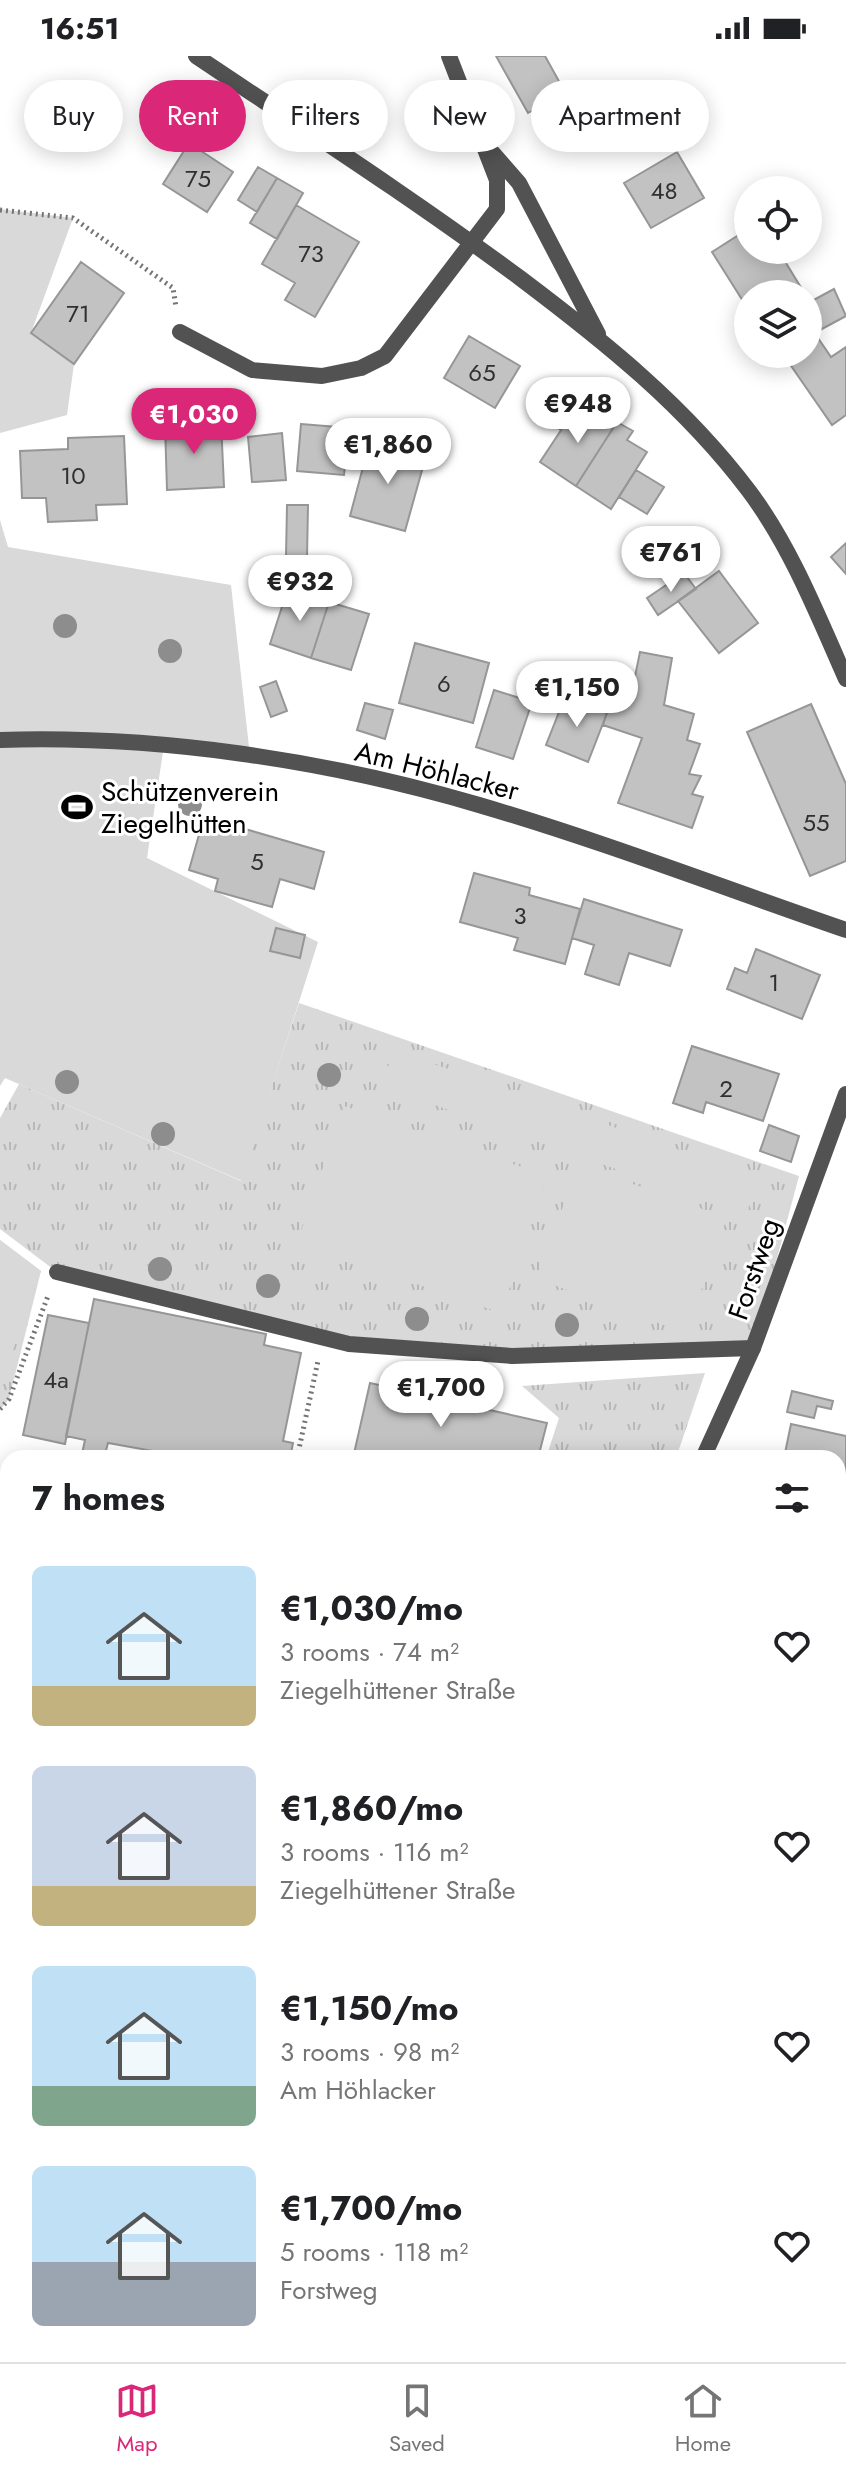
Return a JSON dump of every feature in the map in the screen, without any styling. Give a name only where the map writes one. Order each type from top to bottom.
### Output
[{"type":"street","points":[[196,56],[473,243],[600,339],[674,403],[751,493],[811,600],[846,679]]},
{"type":"street","points":[[449,56],[459,80]]},
{"type":"street","points":[[180,332],[252,370],[322,376],[361,368],[385,356],[497,209],[497,180],[487,152]]},
{"type":"street","points":[[492,152],[519,183],[600,339]]},
{"type":"street","name":"Am Höhlacker","points":[[0,740],[67,738],[164,745],[296,763],[478,805],[846,930]]},
{"type":"street","name":"Forstweg","points":[[707,1450],[753,1348],[846,1094]]},
{"type":"street","points":[[57,1272],[349,1344],[512,1356],[753,1348]]},
{"type":"path","points":[[0,210],[73,218],[173,288],[180,332]]},
{"type":"path","points":[[0,1409],[9,1399],[57,1272]]},
{"type":"path","points":[[299,1450],[325,1338]]},
{"type":"green space","points":[[0,209],[73,218],[31,333],[74,364],[67,415],[0,433]]},
{"type":"green space","name":"Schützenverein Ziegelhütten","points":[[0,520],[8,547],[231,585],[250,756],[164,745],[147,858],[318,942],[242,1181],[5,1078],[0,1086]]},
{"type":"green space","points":[[299,1003],[799,1176],[753,1348],[512,1356],[349,1344],[57,1272],[0,1229],[0,1118],[19,1084],[241,1181]]},
{"type":"green space","points":[[394,1050],[759,1178],[746,1215],[381,1086]]},
{"type":"green space","points":[[344,1106],[548,1176],[501,1313],[297,1243]]},
{"type":"green space","points":[[578,1164],[727,1218],[686,1333],[537,1279]]},
{"type":"green space","points":[[0,1240],[41,1271],[9,1399],[0,1410]]},
{"type":"green space","points":[[0,1240],[41,1271],[0,1387]]},
{"type":"green space","points":[[705,1373],[679,1450],[549,1450],[559,1418],[522,1386]]},
{"type":"building","points":[[496,56],[545,56],[558,80],[531,80],[531,111],[528,113],[515,90],[515,80],[509,80]]},
{"type":"building","points":[[183,152],[203,152],[233,172],[207,212],[163,184]]},
{"type":"building","points":[[677,152],[704,198],[651,228],[624,183]]},
{"type":"building","points":[[258,167],[277,178],[257,212],[238,200]]},
{"type":"building","points":[[277,178],[303,193],[277,239],[250,223]]},
{"type":"building","points":[[296,205],[359,242],[315,317],[285,300],[295,283],[262,264]]},
{"type":"building","points":[[734,238],[734,264],[787,264],[796,280],[734,280],[734,287],[712,252]]},
{"type":"building","points":[[81,262],[124,293],[74,364],[31,333]]},
{"type":"building","points":[[834,289],[846,316],[822,329],[822,295]]},
{"type":"building","points":[[469,336],[520,366],[495,408],[444,378]]},
{"type":"building","points":[[822,344],[831,357],[846,347],[846,415],[832,425],[793,368],[822,368]]},
{"type":"building","points":[[558,382],[582,398],[561,430],[537,415]]},
{"type":"building","points":[[575,409],[592,419],[598,409],[617,422],[576,486],[540,462]]},
{"type":"building","points":[[221,422],[224,487],[167,490],[165,425]]},
{"type":"building","points":[[617,422],[633,431],[627,440],[647,452],[611,509],[576,486]]},
{"type":"building","points":[[301,424],[349,428],[344,475],[297,471]]},
{"type":"building","points":[[282,433],[286,480],[252,482],[248,437]]},
{"type":"building","points":[[124,436],[127,504],[96,505],[97,520],[48,522],[46,498],[22,498],[20,451],[68,449],[68,438]]},
{"type":"building","points":[[370,441],[426,456],[405,531],[350,516]]},
{"type":"building","points":[[636,470],[664,487],[647,514],[619,497]]},
{"type":"building","points":[[287,505],[308,505],[307,558],[286,557]]},
{"type":"building","points":[[846,543],[846,574],[831,557]]},
{"type":"building","points":[[719,571],[758,623],[719,653],[678,601]]},
{"type":"building","points":[[684,573],[696,589],[658,615],[647,598]]},
{"type":"building","points":[[288,588],[329,602],[311,658],[270,644]]},
{"type":"building","points":[[329,602],[369,614],[351,670],[311,658]]},
{"type":"building","points":[[415,643],[489,663],[473,723],[399,703]]},
{"type":"building","points":[[640,652],[672,658],[664,705],[694,714],[687,740],[700,744],[689,774],[701,776],[692,794],[703,797],[692,828],[618,803],[642,738],[603,725],[614,690],[631,696]]},
{"type":"building","points":[[276,681],[287,711],[271,717],[260,687]]},
{"type":"building","points":[[494,690],[532,702],[513,759],[476,747]]},
{"type":"building","points":[[565,697],[607,713],[588,762],[546,745]]},
{"type":"building","points":[[365,703],[393,710],[385,739],[357,730]]},
{"type":"building","points":[[811,704],[846,784],[846,861],[810,876],[747,732]]},
{"type":"building","points":[[204,817],[324,852],[314,889],[280,879],[272,907],[215,891],[218,879],[189,870]]},
{"type":"building","points":[[474,873],[530,888],[529,895],[580,909],[565,964],[514,950],[518,938],[460,922]]},
{"type":"building","points":[[584,899],[682,930],[670,966],[629,953],[619,985],[585,974],[594,945],[572,938]]},
{"type":"building","points":[[276,928],[305,935],[300,958],[270,951]]},
{"type":"building","points":[[756,949],[820,975],[802,1019],[727,989],[735,968],[747,973]]},
{"type":"building","points":[[692,1046],[779,1074],[763,1121],[706,1102],[703,1113],[673,1103]]},
{"type":"building","points":[[769,1125],[799,1136],[791,1162],[760,1151]]},
{"type":"building","points":[[94,1299],[266,1334],[264,1345],[301,1353],[283,1441],[293,1443],[292,1450],[147,1450],[108,1443],[106,1450],[83,1450],[85,1440],[66,1436]]},
{"type":"building","points":[[48,1315],[89,1323],[65,1444],[23,1435]]},
{"type":"building","points":[[370,1383],[547,1423],[540,1450],[355,1450]]},
{"type":"building","points":[[792,1391],[833,1401],[831,1409],[817,1406],[814,1418],[787,1412]]},
{"type":"building","points":[[791,1424],[846,1436],[846,1450],[786,1450]]},
{"type":"place","name":"Schützenverein Ziegelhütten","points":[[77,807]]}]
